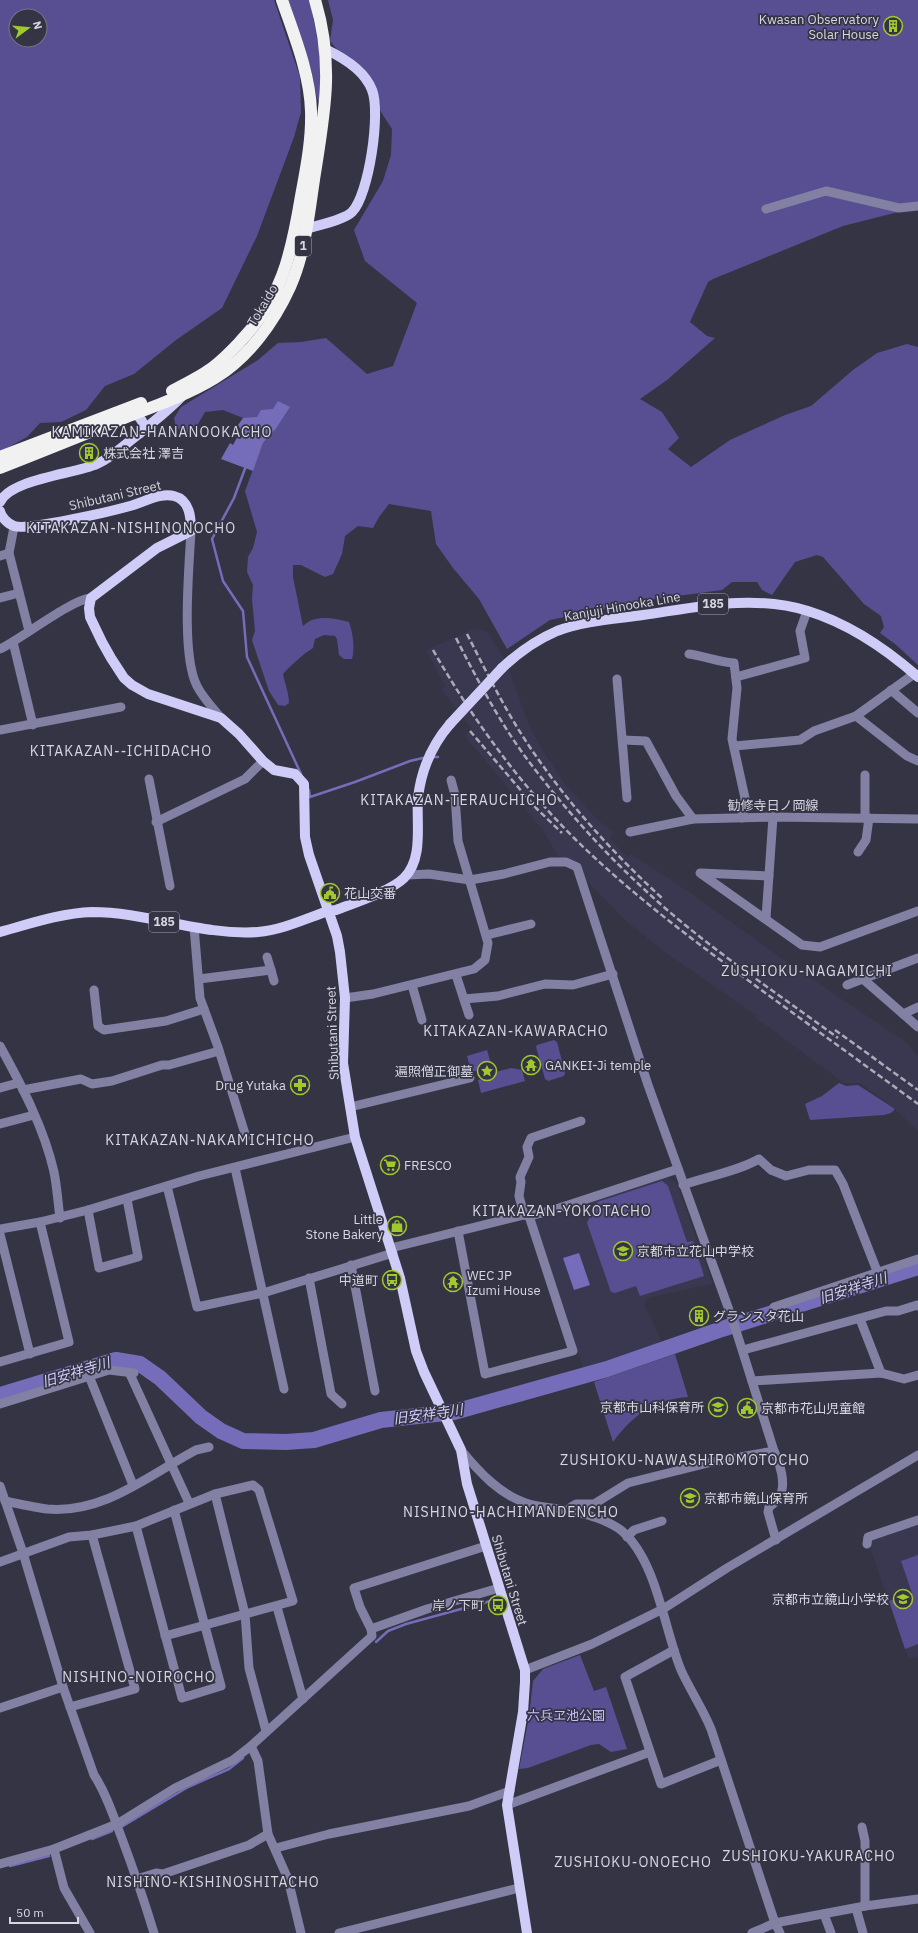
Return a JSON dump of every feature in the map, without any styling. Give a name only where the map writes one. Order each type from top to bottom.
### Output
[{"type":"highway","name":"Tokaido","points":[[0,457],[170,392],[208,371],[230,352],[256,325],[277,290],[285,271],[292,243],[307,164],[311,112],[302,61],[282,0]]},
{"type":"highway","name":"Tokaido","points":[[0,468],[136,414],[186,392],[220,374],[236,362],[263,333],[278,312],[291,285],[300,259],[326,100],[324,34],[315,0]]},
{"type":"main road","points":[[306,229],[351,213],[358,204],[368,173],[374,126],[376,106],[373,91],[367,81],[342,57],[325,48]]},
{"type":"main road","points":[[0,502],[4,495],[9,491],[23,485],[95,464],[106,459],[172,407],[186,392]]},
{"type":"main road","points":[[136,414],[142,421],[144,430]]},
{"type":"main road","name":"Shibutani Street","points":[[14,526],[58,522],[130,506],[162,496],[173,495],[183,501],[189,511],[191,517],[191,531]]},
{"type":"main road","points":[[0,511],[6,521],[14,526]]},
{"type":"main road","points":[[90,598],[157,548],[191,531]]},
{"type":"main road","name":"Shibutani Street","points":[[90,598],[90,617],[110,658],[124,678],[132,686],[148,694],[221,718],[274,770],[295,774],[304,784],[305,837],[308,855],[337,936],[345,998],[343,1063],[355,1137],[392,1250],[416,1351],[438,1403],[461,1450],[467,1484],[524,1670],[525,1682],[523,1712],[507,1805],[527,1933]]},
{"type":"main road","name":"Kanjuji Hinooka Line","points":[[407,875],[412,869],[416,859],[418,798],[424,772],[438,740],[450,724],[502,668],[531,644],[555,632],[572,626],[732,602],[771,604],[807,611],[847,626],[890,654],[916,676]]},
{"type":"main road","name":"185","points":[[0,932],[52,919],[93,912],[221,931],[259,932],[281,927],[328,911],[336,910],[380,891],[401,880],[407,875]]},
{"type":"street","points":[[766,209],[826,192],[899,208],[918,206]]},
{"type":"street","points":[[14,526],[4,554],[19,593],[30,631]]},
{"type":"street","points":[[191,531],[188,584],[190,660],[196,685],[221,718]]},
{"type":"street","points":[[0,598],[19,593]]},
{"type":"street","points":[[0,649],[81,601],[90,598]]},
{"type":"street","points":[[736,677],[805,658],[800,632],[807,611]]},
{"type":"street","points":[[13,642],[33,725]]},
{"type":"street","points":[[689,654],[709,657],[720,662],[734,663],[737,688],[732,739],[745,798],[742,818]]},
{"type":"street","points":[[734,746],[800,740],[814,731],[856,716],[891,690],[916,676]]},
{"type":"street","points":[[617,680],[627,798]]},
{"type":"street","points":[[891,690],[918,713]]},
{"type":"street","points":[[0,730],[33,725],[121,707]]},
{"type":"street","points":[[856,716],[907,756],[918,761]]},
{"type":"street","points":[[622,740],[646,741],[676,796],[693,819]]},
{"type":"street","points":[[156,822],[245,780],[263,760]]},
{"type":"street","points":[[858,852],[866,840],[867,818],[865,775]]},
{"type":"street","points":[[149,779],[156,822],[170,886]]},
{"type":"street","points":[[345,998],[373,994],[456,975],[474,969],[482,964],[487,954],[487,935],[458,841],[455,795],[451,780]]},
{"type":"street","points":[[766,918],[773,817]]},
{"type":"street","name":"勧修寺日ノ岡線","points":[[630,832],[693,819],[773,817],[918,819]]},
{"type":"street","name":"185","points":[[407,875],[429,874],[470,880],[504,874],[550,862],[570,863],[576,866],[579,870],[593,918],[613,974]]},
{"type":"street","points":[[769,876],[700,873],[766,918],[802,945],[820,947],[918,911]]},
{"type":"street","points":[[487,935],[531,924]]},
{"type":"street","points":[[194,927],[200,998],[219,1051],[246,1137]]},
{"type":"street","points":[[267,957],[274,981]]},
{"type":"street","points":[[847,985],[918,958]]},
{"type":"street","points":[[199,979],[271,970]]},
{"type":"street","points":[[464,999],[498,996],[545,984],[573,985],[613,974],[648,1085],[733,1321],[779,1463],[782,1483],[780,1498],[769,1507],[768,1512],[776,1540]]},
{"type":"street","points":[[456,975],[470,1015]]},
{"type":"street","points":[[863,979],[918,1027]]},
{"type":"street","points":[[412,985],[422,1020]]},
{"type":"street","points":[[94,990],[98,1026],[104,1030],[166,1021],[204,1009]]},
{"type":"street","points":[[903,1014],[918,1007]]},
{"type":"street","points":[[0,1046],[21,1086],[47,1146],[54,1173],[60,1218]]},
{"type":"street","points":[[0,1088],[82,1079],[92,1084],[112,1081],[162,1065],[169,1065],[219,1051]]},
{"type":"street","points":[[350,1107],[470,1078]]},
{"type":"street","points":[[0,1124],[34,1115]]},
{"type":"street","points":[[458,1231],[485,1374],[573,1351],[519,1196],[521,1182],[520,1177],[529,1157],[527,1147],[531,1138],[581,1121]]},
{"type":"street","points":[[0,1229],[60,1218],[167,1186],[355,1137]]},
{"type":"street","points":[[683,1185],[748,1165],[759,1159],[771,1170],[786,1176],[809,1170],[835,1170],[843,1184],[877,1271]]},
{"type":"street","points":[[235,1168],[284,1389]]},
{"type":"street","points":[[167,1186],[197,1307],[263,1293],[351,1266],[392,1250],[458,1231],[550,1211],[678,1169]]},
{"type":"street","points":[[88,1210],[99,1268],[138,1257],[127,1199]]},
{"type":"street","points":[[0,1362],[69,1342],[40,1222]]},
{"type":"street","points":[[0,1234],[30,1354]]},
{"type":"street","points":[[774,1307],[877,1271],[918,1259]]},
{"type":"street","points":[[351,1266],[375,1391]]},
{"type":"street","points":[[310,1278],[331,1394],[342,1404]]},
{"type":"street","points":[[743,1350],[886,1311],[898,1311],[917,1305],[918,1306]]},
{"type":"street","points":[[860,1318],[881,1373]]},
{"type":"street","points":[[0,1404],[109,1370],[132,1373],[171,1465],[189,1503]]},
{"type":"street","points":[[752,1381],[881,1373],[904,1379],[918,1375]]},
{"type":"street","points":[[89,1376],[133,1485]]},
{"type":"street","points":[[4,1507],[48,1509],[67,1508],[110,1499],[196,1450],[209,1446]]},
{"type":"street","points":[[461,1450],[478,1470],[498,1488],[519,1500],[530,1504],[570,1510],[604,1522],[621,1530],[640,1556],[663,1609],[681,1671],[704,1712],[775,1923],[780,1933]]},
{"type":"street","points":[[570,1510],[571,1507],[576,1504],[594,1504],[628,1483],[712,1462],[774,1451]]},
{"type":"street","points":[[524,1670],[592,1644],[663,1609],[918,1455]]},
{"type":"street","points":[[0,1562],[69,1537],[92,1535],[136,1526],[189,1503],[215,1494],[253,1485],[259,1490],[293,1601],[277,1607],[245,1614],[165,1636]]},
{"type":"street","points":[[0,1486],[4,1507],[24,1553],[63,1688],[94,1775],[101,1786],[137,1878],[154,1933]]},
{"type":"street","points":[[215,1494],[245,1614],[249,1668],[266,1731]]},
{"type":"street","points":[[136,1526],[182,1698],[221,1686],[174,1510]]},
{"type":"street","points":[[867,1544],[868,1537],[918,1520]]},
{"type":"street","points":[[627,1537],[634,1530],[662,1521]]},
{"type":"street","points":[[70,1707],[135,1689],[92,1535]]},
{"type":"street","points":[[0,1864],[54,1848],[116,1824],[175,1788],[233,1760],[251,1746],[372,1636],[371,1629],[360,1607],[354,1588],[486,1546]]},
{"type":"street","points":[[371,1629],[427,1609],[499,1588]]},
{"type":"street","points":[[277,1607],[303,1699]]},
{"type":"street","points":[[674,1650],[625,1677],[661,1784],[721,1760]]},
{"type":"street","points":[[0,1708],[63,1688]]},
{"type":"street","points":[[251,1746],[258,1761],[268,1834],[276,1848],[288,1879],[301,1933]]},
{"type":"street","points":[[507,1805],[650,1752]]},
{"type":"street","points":[[276,1848],[329,1834],[469,1806],[510,1791]]},
{"type":"street","points":[[862,1827],[865,1840],[865,1906]]},
{"type":"street","points":[[137,1878],[156,1873],[163,1874],[249,1845],[268,1834]]},
{"type":"street","points":[[54,1848],[64,1888],[90,1933]]},
{"type":"street","points":[[339,1933],[372,1930],[519,1888]]},
{"type":"street","points":[[752,1933],[775,1923],[865,1906],[918,1899]]},
{"type":"street","points":[[856,1908],[863,1933]]},
{"type":"street","points":[[824,1914],[831,1933]]},
{"type":"shaded area","points":[[278,401],[290,407],[275,430],[263,443],[253,471],[221,459],[230,443],[233,445],[241,430],[238,425],[243,418],[257,417],[261,410],[273,409]]},
{"type":"shaded area","points":[[474,629],[487,632],[505,659],[529,725],[541,748],[567,787],[598,820],[613,832],[610,839],[627,857],[631,854],[686,890],[781,958],[907,1043],[918,1056],[918,1131],[891,1105],[860,1083],[844,1083],[755,1017],[756,1015],[662,950],[627,922],[583,877],[559,858],[543,830],[465,736],[472,729],[441,689],[445,686],[426,650]]},
{"type":"shaded area","name":"京都市立花山中学校","points":[[666,1177],[676,1182],[712,1282],[711,1284],[648,1298],[644,1304],[663,1344],[583,1367],[534,1221]]},
{"type":"shaded area","points":[[579,1253],[590,1285],[574,1290],[563,1258]]},
{"type":"shaded area","name":"京都市立鏡山小学校","points":[[918,1523],[918,1657],[909,1658],[868,1542],[870,1538]]},
{"type":"green space","points":[[0,0],[274,0],[300,77],[301,112],[294,137],[257,236],[222,308],[176,340],[134,374],[105,386],[86,410],[61,422],[40,423],[27,437],[0,452]]},
{"type":"green space","points":[[288,0],[310,0],[322,66],[319,101],[317,99],[312,73]]},
{"type":"green space","points":[[328,0],[918,0],[918,207],[843,226],[708,282],[690,322],[707,336],[715,338],[667,380],[640,399],[662,412],[679,438],[668,449],[691,467],[730,440],[785,415],[811,406],[853,370],[877,353],[907,344],[918,347],[918,665],[895,644],[880,633],[884,627],[881,616],[864,604],[823,557],[817,555],[795,562],[772,595],[762,590],[757,582],[732,582],[722,590],[655,599],[550,620],[507,649],[479,599],[453,568],[436,544],[431,511],[389,504],[373,528],[358,526],[345,536],[342,554],[333,574],[325,577],[301,565],[293,565],[293,577],[303,626],[308,622],[319,618],[331,618],[349,622],[352,631],[353,655],[352,659],[344,659],[339,655],[337,639],[335,636],[324,635],[315,639],[313,648],[297,660],[283,674],[288,692],[289,703],[285,706],[278,705],[269,691],[252,640],[255,631],[252,599],[253,585],[247,572],[248,557],[253,548],[257,532],[245,491],[263,443],[275,430],[273,409],[260,414],[257,418],[243,418],[223,410],[205,412],[197,426],[189,434],[176,428],[174,418],[181,407],[258,360],[278,343],[301,342],[326,338],[367,374],[393,366],[417,303],[365,261],[354,230],[383,181],[391,155],[392,129],[354,70],[330,41],[333,20]]},
{"type":"green space","points":[[554,1040],[557,1042],[565,1073],[564,1076],[548,1081],[545,1079],[536,1047],[537,1045]]},
{"type":"green space","points":[[487,1050],[493,1071],[480,1074],[479,1070],[471,1072],[467,1056]]},
{"type":"green space","points":[[511,1068],[522,1070],[525,1081],[481,1093],[478,1080],[481,1079],[481,1076]]},
{"type":"green space","points":[[839,1083],[846,1086],[858,1085],[895,1109],[891,1113],[884,1115],[810,1120],[805,1104],[822,1096]]},
{"type":"green space","points":[[662,1181],[668,1186],[687,1242],[693,1241],[704,1276],[640,1296],[636,1286],[615,1293],[611,1292],[587,1223],[597,1202]]},
{"type":"green space","points":[[675,1354],[688,1397],[665,1401],[645,1410],[628,1424],[613,1442],[594,1382]]},
{"type":"green space","points":[[918,1555],[918,1644],[905,1649],[889,1601],[912,1593],[901,1561]]},
{"type":"green space","name":"六兵ヱ池公園","points":[[580,1655],[594,1691],[606,1687],[627,1749],[611,1752],[599,1744],[591,1745],[528,1768],[519,1769],[529,1717],[533,1681],[543,1669]]},
{"type":"waterway","points":[[246,466],[234,498],[212,539],[223,581],[243,611],[247,657],[301,774]]},
{"type":"waterway","points":[[309,790],[310,797],[410,761],[427,757]]},
{"type":"waterway","points":[[432,757],[438,757]]},
{"type":"waterway","name":"旧安祥寺川","points":[[0,1395],[116,1360],[140,1364],[160,1378],[201,1417],[221,1431],[243,1441],[286,1442],[314,1440],[381,1420],[454,1412],[607,1369],[722,1329],[918,1267]]},
{"type":"waterway","points":[[376,1642],[388,1631],[406,1624],[494,1600]]},
{"type":"waterway","points":[[123,1826],[188,1787],[229,1769],[243,1758]]},
{"type":"waterway","points":[[92,1839],[112,1831]]},
{"type":"waterway","points":[[10,1866],[49,1856]]},
{"type":"railway","points":[[467,634],[491,681],[526,742],[564,794],[595,831],[628,866],[663,899]]},
{"type":"railway","points":[[456,638],[490,702],[519,748],[559,800],[606,852],[657,901],[700,937],[838,1038]]},
{"type":"railway","points":[[433,650],[480,725],[515,772],[553,817],[596,859],[618,879],[688,935],[918,1104]]},
{"type":"railway","points":[[470,731],[536,808],[562,833]]},
{"type":"railway","points":[[835,1030],[918,1090]]},
{"type":"place","name":"Kwasan Observatory Solar House","points":[[893,26]]},
{"type":"place","name":"株式会社 澤吉","points":[[89,453]]},
{"type":"place","name":"花山交番","points":[[330,893]]},
{"type":"place","name":"GANKEI-Ji temple","points":[[531,1065]]},
{"type":"place","name":"遍照僧正御墓","points":[[487,1071]]},
{"type":"place","name":"Drug Yutaka","points":[[300,1085]]},
{"type":"place","name":"FRESCO","points":[[390,1165]]},
{"type":"place","name":"Little Stone Bakery","points":[[397,1226]]},
{"type":"place","name":"京都市立花山中学校","points":[[623,1251]]},
{"type":"place","name":"中道町","points":[[392,1280]]},
{"type":"place","name":"WEC JP Izumi House","points":[[453,1282]]},
{"type":"place","name":"グランスタ花山","points":[[699,1316]]},
{"type":"place","name":"京都市山科保育所","points":[[718,1407]]},
{"type":"place","name":"京都市花山児童館","points":[[747,1408]]},
{"type":"place","name":"京都市鏡山保育所","points":[[690,1498]]},
{"type":"place","name":"京都市立鏡山小学校","points":[[903,1599]]},
{"type":"place","name":"岸ノ下町","points":[[498,1605]]},
{"type":"district","name":"KAMIKAZAN-HANANOOKACHO","points":[[162,432]]},
{"type":"district","name":"KITAKAZAN-NISHINONOCHO","points":[[131,528]]},
{"type":"district","name":"KITAKAZAN--ICHIDACHO","points":[[121,751]]},
{"type":"district","name":"KITAKAZAN-TERAUCHICHO","points":[[459,800]]},
{"type":"district","name":"ZUSHIOKU-NAGAMICHI","points":[[807,971]]},
{"type":"district","name":"KITAKAZAN-KAWARACHO","points":[[516,1031]]},
{"type":"district","name":"KITAKAZAN-NAKAMICHICHO","points":[[210,1140]]},
{"type":"district","name":"KITAKAZAN-YOKOTACHO","points":[[562,1211]]},
{"type":"district","name":"ZUSHIOKU-NAWASHIROMOTOCHO","points":[[685,1460]]},
{"type":"district","name":"NISHINO-HACHIMANDENCHO","points":[[511,1512]]},
{"type":"district","name":"NISHINO-NOIROCHO","points":[[139,1677]]},
{"type":"district","name":"ZUSHIOKU-YAKURACHO","points":[[809,1856]]},
{"type":"district","name":"ZUSHIOKU-ONOECHO","points":[[633,1862]]},
{"type":"district","name":"NISHINO-KISHINOSHITACHO","points":[[213,1882]]}]
